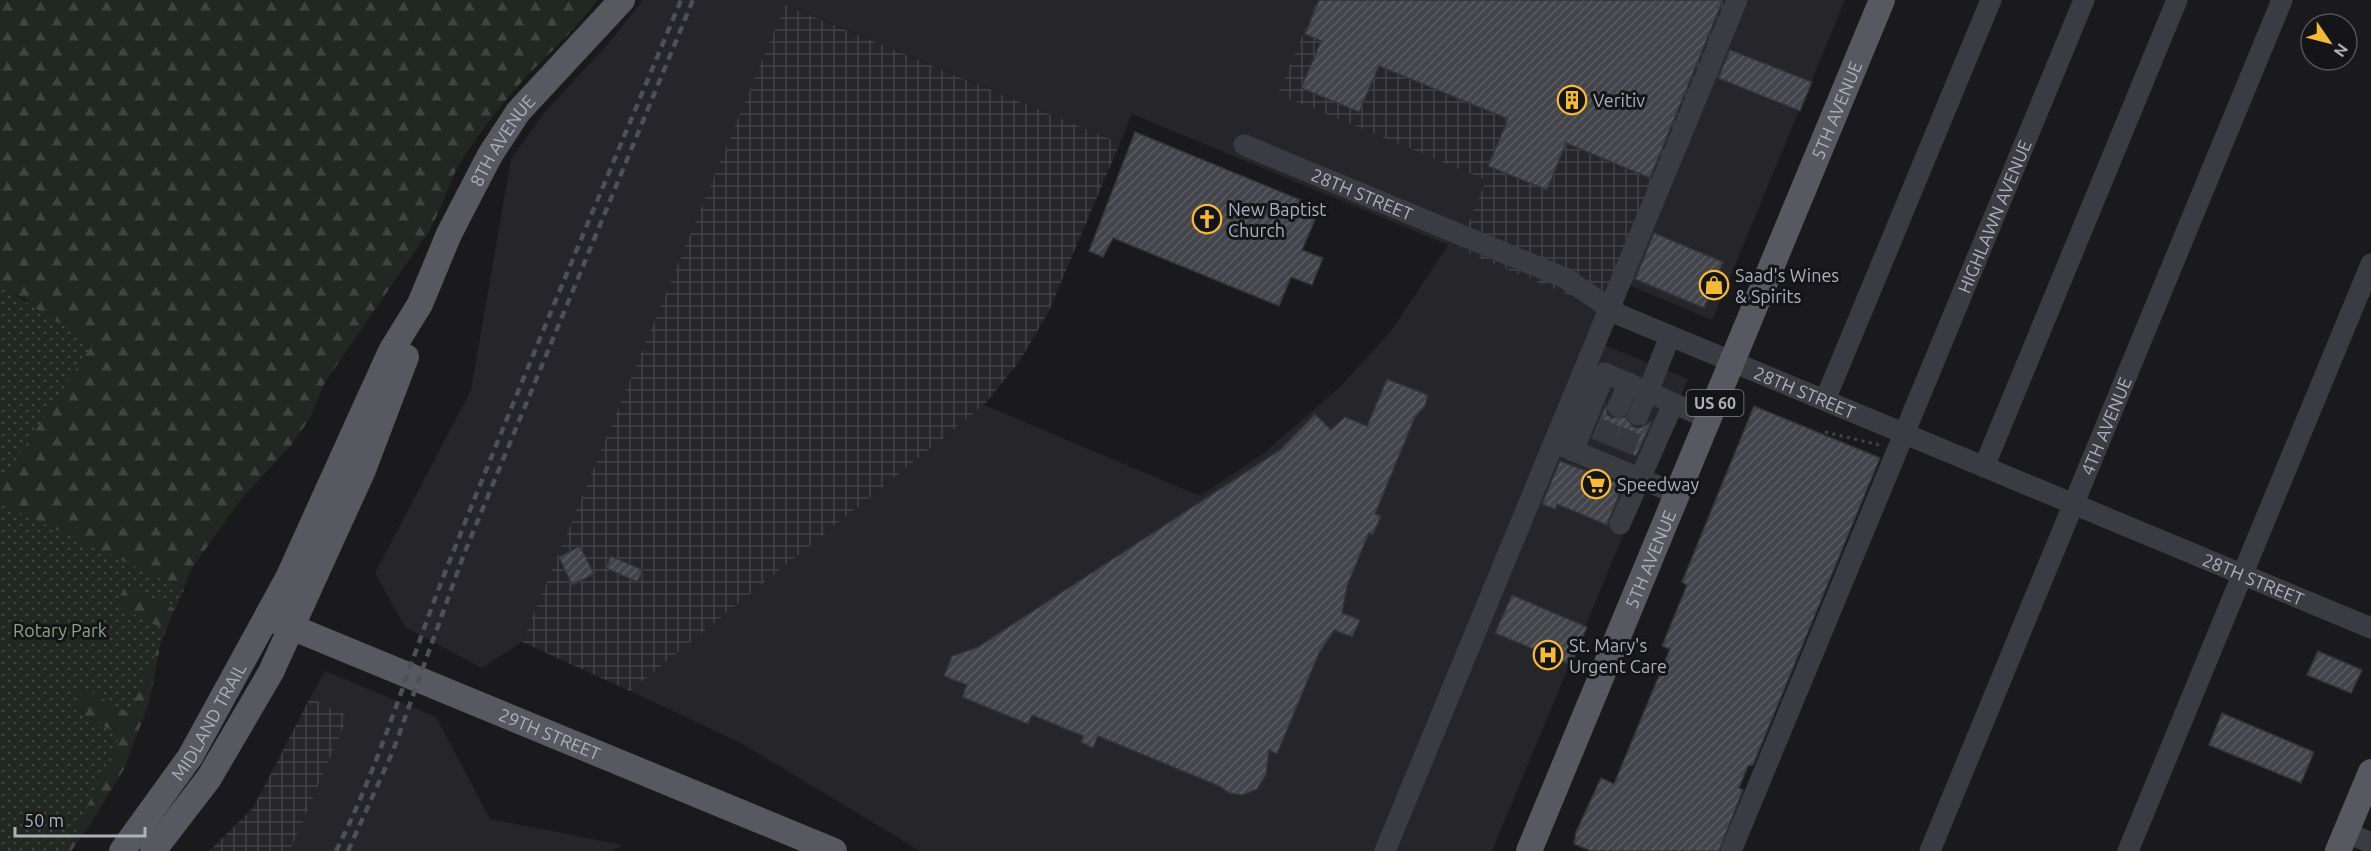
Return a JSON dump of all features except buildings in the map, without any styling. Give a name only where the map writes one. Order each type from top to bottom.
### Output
[{"type":"main road","name":"8TH AVENUE","points":[[291,628],[363,470],[406,358],[420,303],[448,234],[490,155],[513,121],[550,76],[622,0]]},
{"type":"main road","name":"5TH AVENUE","points":[[1529,851],[1882,0]]},
{"type":"main road","name":"8TH AVENUE","points":[[267,617],[312,529],[391,351],[420,303]]},
{"type":"main road","name":"29TH STREET","points":[[267,617],[515,717],[834,851]]},
{"type":"main road","name":"MIDLAND TRAIL","points":[[122,851],[165,795],[190,757],[267,617]]},
{"type":"main road","name":"MIDLAND TRAIL","points":[[153,851],[183,814],[230,746],[271,672],[291,628]]},
{"type":"main road","points":[[2342,842],[2371,772]]},
{"type":"street","points":[[1563,447],[1583,371],[1737,0]]},
{"type":"street","points":[[1825,400],[1991,0]]},
{"type":"street","name":"HIGHLAWN AVENUE","points":[[1731,851],[2084,0]]},
{"type":"street","points":[[1984,467],[2177,0]]},
{"type":"street","name":"4TH AVENUE","points":[[1930,851],[2282,0]]},
{"type":"street","name":"28TH STREET","points":[[1244,145],[1565,278],[1609,308],[1670,336],[2371,628]]},
{"type":"street","points":[[2128,851],[2371,264]]},
{"type":"street","points":[[1618,407],[1638,388],[1670,336]]},
{"type":"street","points":[[1583,371],[1603,379]]},
{"type":"street","points":[[1385,851],[1563,447],[1605,373],[1709,419]]},
{"type":"street","points":[[1638,388],[1638,415]]},
{"type":"street","points":[[1620,524],[1673,404]]},
{"type":"street","points":[[1563,447],[1599,451],[1619,460],[1639,479],[1677,494]]},
{"type":"street","points":[[2342,842],[2371,843]]},
{"type":"path","points":[[1825,431],[1884,447]]},
{"type":"shaded area","points":[[643,0],[1317,0],[1279,94],[1487,180],[1600,308],[1375,851],[920,851],[741,743],[630,691],[984,405],[1200,496],[1264,453],[1342,385],[1391,331],[1448,245],[1132,114],[1120,143],[786,5],[522,642],[482,668],[405,627],[375,573],[471,390],[511,159],[545,112],[608,44]]},
{"type":"shaded area","name":"Veritiv","points":[[1317,0],[1728,0],[1600,308],[1458,249],[1486,180],[1278,94]]},
{"type":"shaded area","points":[[1741,0],[1845,0],[1712,320],[1624,283]]},
{"type":"shaded area","points":[[785,5],[1120,143],[1048,313],[1019,362],[984,405],[630,691],[522,642]]},
{"type":"shaded area","points":[[1599,343],[1688,379],[1492,851],[1388,851]]},
{"type":"shaded area","points":[[325,671],[436,717],[490,819],[622,845],[612,851],[290,851],[347,716],[310,698]]},
{"type":"shaded area","points":[[310,698],[348,716],[290,851],[209,851],[253,808]]},
{"type":"green space","points":[[0,0],[597,0],[577,25],[521,82],[477,138],[459,165],[429,231],[325,382],[310,418],[292,444],[242,498],[192,568],[161,642],[149,703],[124,769],[90,825],[71,851],[0,851],[0,397],[28,309],[28,300],[16,295],[0,293]]},
{"type":"green space","points":[[0,286],[93,344],[0,484]]},
{"type":"green space","name":"Rotary Park","points":[[0,503],[184,590],[175,609],[126,585],[115,605],[166,630],[129,713],[82,687],[75,710],[120,735],[70,844],[60,851],[0,851]]},
{"type":"tunnel","points":[[1603,442],[1618,407]]},
{"type":"tunnel","points":[[1623,450],[1638,415]]},
{"type":"railway","points":[[336,851],[369,778],[437,592],[480,485],[681,0]]},
{"type":"railway","points":[[348,851],[393,751],[464,554],[693,0]]},
{"type":"place","name":"Veritiv","points":[[1572,100]]},
{"type":"place","name":"New Baptist Church","points":[[1207,219]]},
{"type":"place","name":"Saad's Wines & Spirits","points":[[1714,285]]},
{"type":"place","name":"Speedway","points":[[1596,484]]},
{"type":"place","name":"St. Mary's Urgent Care","points":[[1548,655]]}]
